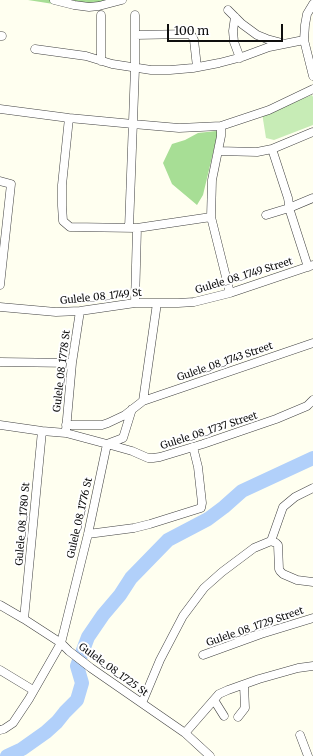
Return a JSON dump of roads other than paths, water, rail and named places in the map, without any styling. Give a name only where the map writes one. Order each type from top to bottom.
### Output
[{"type":"street","points":[[54,0],[89,7],[122,0]]},
{"type":"street","points":[[313,4],[307,14],[304,40],[313,76]]},
{"type":"street","points":[[228,10],[242,24],[257,35],[284,44]]},
{"type":"street","points":[[101,15],[101,61]]},
{"type":"street","points":[[135,15],[133,124],[135,303]]},
{"type":"street","points":[[235,17],[233,31],[234,42],[240,58]]},
{"type":"street","points":[[135,35],[189,34],[194,40],[197,67]]},
{"type":"street","points":[[35,49],[86,56],[112,64],[135,68],[170,70],[219,63],[240,58],[269,47],[304,40]]},
{"type":"street","points":[[0,109],[69,118],[179,128],[220,126],[269,110],[313,89]]},
{"type":"street","points":[[69,118],[62,185],[62,206],[63,221],[70,227],[133,228],[212,217]]},
{"type":"street","points":[[220,126],[218,151],[212,180],[212,217],[230,293]]},
{"type":"street","points":[[218,151],[257,152],[272,149],[313,132]]},
{"type":"street","points":[[272,149],[288,198],[289,208],[310,266]]},
{"type":"street","points":[[0,181],[11,184],[0,285]]},
{"type":"street","points":[[266,215],[289,208],[313,198]]},
{"type":"street","name":"Gulele_08_1749 Street","points":[[157,302],[194,302],[230,293],[310,266]]},
{"type":"street","points":[[143,401],[157,302]]},
{"type":"street","name":"Gulele_08_1749 St","points":[[0,307],[56,312],[80,312],[135,303],[157,302]]},
{"type":"street","name":"Gulele_08_1778 St","points":[[66,429],[72,363],[80,312]]},
{"type":"street","name":"Gulele_08_1743 Street","points":[[66,429],[102,425],[125,415],[143,401],[313,343]]},
{"type":"street","points":[[0,362],[72,363]]},
{"type":"street","name":"Gulele_08_1737 Street","points":[[66,429],[132,451],[148,458],[160,457],[276,419],[307,406],[313,400]]},
{"type":"street","points":[[108,444],[123,438],[132,409]]},
{"type":"street","points":[[0,425],[42,431],[66,429]]},
{"type":"street","name":"Gulele_08_1780 St","points":[[24,619],[42,431]]},
{"type":"street","name":"Gulele_08_1776 St","points":[[0,730],[13,723],[29,699],[61,643],[88,534],[108,444]]},
{"type":"street","points":[[88,534],[139,526],[201,508],[202,503],[198,466],[193,447]]},
{"type":"street","points":[[271,541],[283,507],[295,497],[313,488]]},
{"type":"street","points":[[142,703],[160,660],[183,616],[204,588],[222,572],[254,548],[271,541],[276,543],[278,545],[279,569],[283,574],[298,580],[313,582]]},
{"type":"street","name":"Gulele_08_1725 St","points":[[0,605],[61,643],[91,668],[185,733],[210,756]]},
{"type":"street","name":"Gulele_08_1729 Street","points":[[203,655],[261,634],[313,618]]},
{"type":"street","points":[[185,733],[219,694],[244,684],[298,668],[313,666]]},
{"type":"street","points":[[0,670],[33,690]]},
{"type":"street","points":[[238,717],[245,708],[244,684]]},
{"type":"street","points":[[214,700],[224,716]]},
{"type":"street","points":[[300,735],[308,756]]},
{"type":"waterway","points":[[7,756],[22,749],[46,732],[77,700],[82,683],[77,666],[88,637],[131,578],[168,540],[208,519],[242,491],[313,458]]}]
